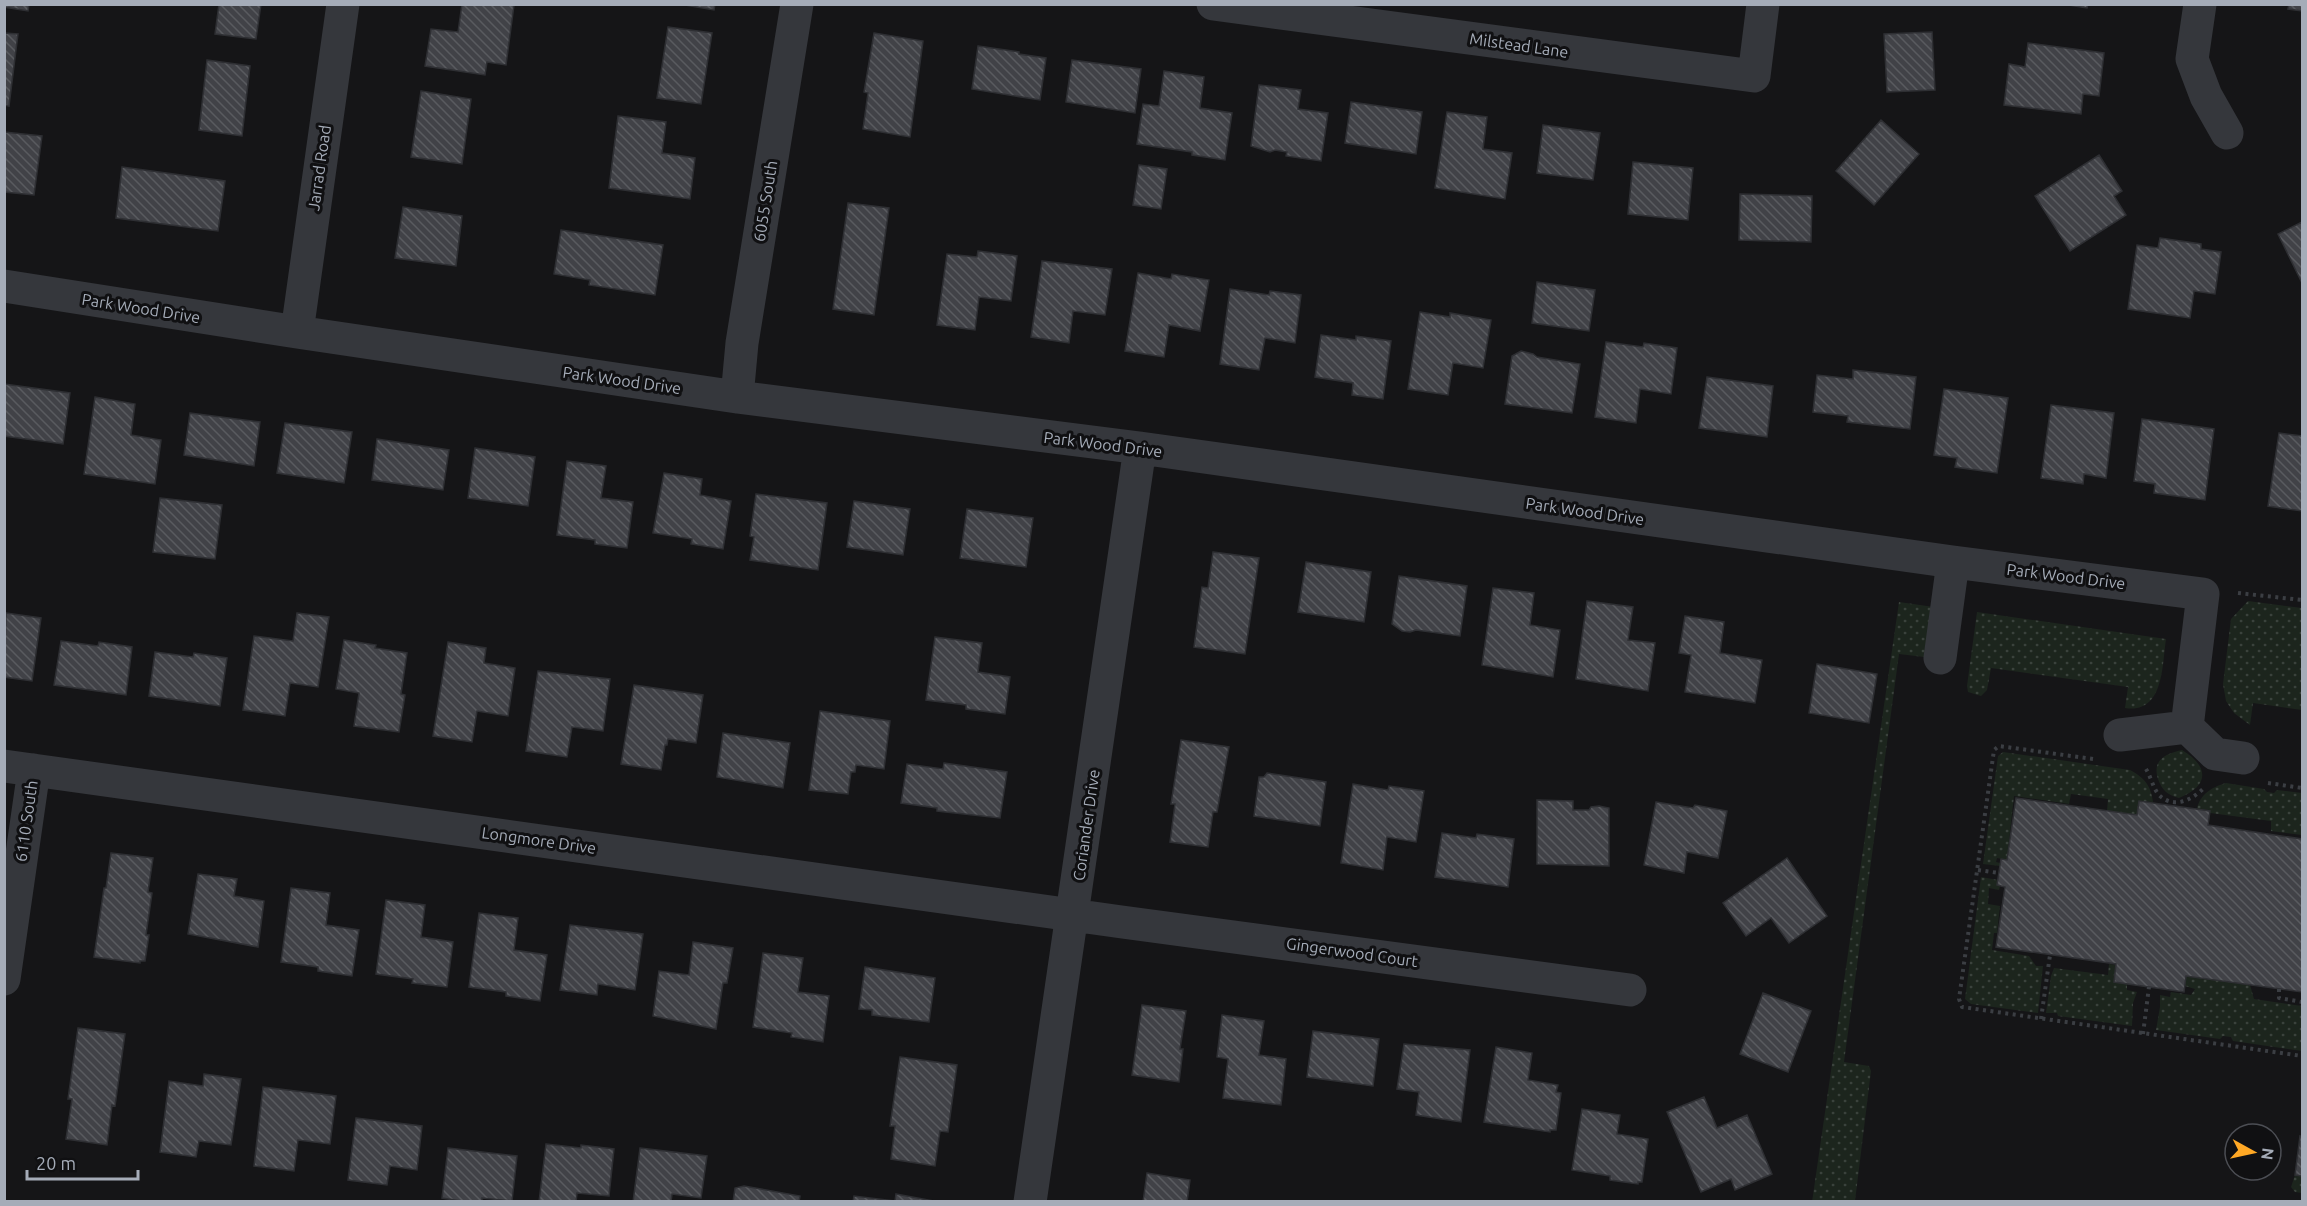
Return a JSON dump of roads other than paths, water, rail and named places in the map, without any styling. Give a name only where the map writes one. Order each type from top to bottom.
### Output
[{"type":"street","name":"Jarrad Road","points":[[297,332],[343,4]]},
{"type":"street","name":"6055 South","points":[[737,397],[742,344],[797,4]]},
{"type":"street","name":"Milstead Lane","points":[[1213,4],[1754,76],[1764,4]]},
{"type":"street","points":[[2200,4],[2192,59],[2206,96],[2227,133]]},
{"type":"street","name":"Park Wood Drive","points":[[4,286],[737,397],[1140,448],[1953,562],[2204,594],[2187,727]]},
{"type":"street","name":"Coriander Drive","points":[[1030,1202],[1074,914],[1140,448]]},
{"type":"street","points":[[1940,658],[1953,562]]},
{"type":"street","points":[[2120,735],[2187,727],[2215,753],[2243,758]]},
{"type":"street","name":"Longmore Drive","points":[[19,768],[1074,914]]},
{"type":"street","name":"6110 South","points":[[4,980],[19,768]]},
{"type":"street","name":"Gingerwood Court","points":[[1074,914],[1630,990]]}]
